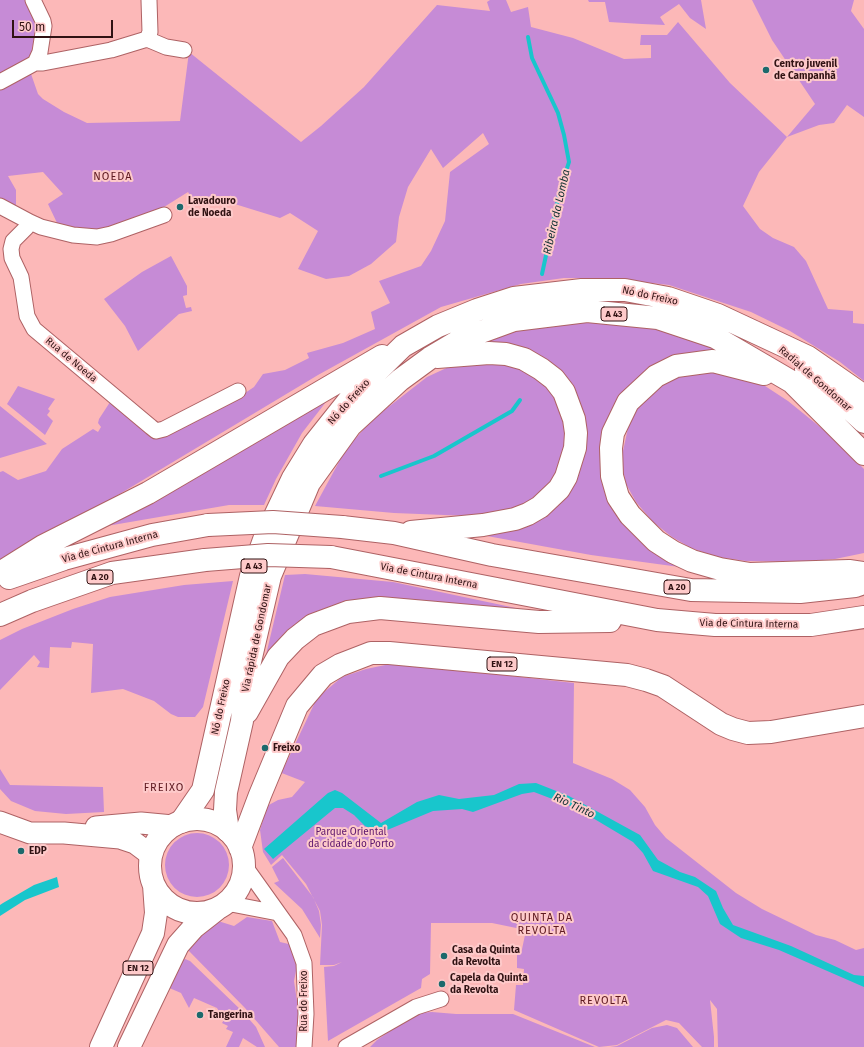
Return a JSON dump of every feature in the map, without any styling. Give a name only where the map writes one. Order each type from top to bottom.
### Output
[{"type":"main road","name":"Nó do Freixo","points":[[177,824],[203,790],[251,576],[271,524],[293,478],[314,444],[353,395],[403,346],[438,326],[477,310],[514,298],[582,290],[625,290],[668,298],[718,315],[766,337]]},
{"type":"main road","name":"Nó do Freixo","points":[[430,358],[462,339],[514,320],[587,311],[658,318],[715,337],[792,382]]},
{"type":"main road","points":[[766,337],[808,357],[864,396]]},
{"type":"main road","name":"Radial de Gondomar","points":[[766,337],[805,368],[864,422]]},
{"type":"main road","points":[[0,573],[43,546],[148,493],[372,360],[403,346]]},
{"type":"main road","points":[[394,533],[483,525],[515,519],[528,514],[540,507],[558,489],[566,477],[575,448],[576,433],[574,419],[564,392],[554,379],[541,368],[524,359],[506,354],[489,353],[430,358]]},
{"type":"main road","name":"Via rápida de Gondomar","points":[[237,848],[225,810],[226,792],[242,721],[245,683],[270,576],[309,483],[350,426],[400,380],[430,358]]},
{"type":"main road","points":[[792,382],[713,361],[676,366],[656,376],[628,402],[613,433],[611,448],[612,476],[618,496],[630,515],[656,541],[673,552],[692,561],[720,569],[750,574],[849,570],[864,573]]},
{"type":"main road","name":"Radial de Gondomar","points":[[792,382],[864,454]]},
{"type":"main road","name":"Via de Cintura Interna","points":[[0,582],[70,557],[152,535],[208,525],[274,522],[342,527],[394,533],[492,555],[691,590],[800,592],[855,586],[864,583]]},
{"type":"main road","name":"Via de Cintura Interna","points":[[0,615],[32,601],[112,573],[205,560],[268,555],[331,557],[657,620],[715,625],[811,625],[864,617]]},
{"type":"main road","points":[[242,721],[278,657],[295,639],[313,625],[348,612],[380,608],[539,622],[657,620]]},
{"type":"main road","name":"EN 12","points":[[129,1047],[178,945],[194,927],[221,906],[237,891],[242,879],[237,848],[297,706],[323,675],[340,665],[371,653],[389,653],[627,675],[663,686],[721,724],[748,733],[772,732],[864,716]]},
{"type":"main road","points":[[64,833],[106,825],[141,823],[177,824],[193,819],[206,820],[217,824],[237,848]]},
{"type":"main road","points":[[0,822],[30,833],[64,833],[120,838],[135,843],[151,855]]},
{"type":"main road","name":"EN 12","points":[[101,1047],[153,933],[156,913],[154,885],[150,870],[151,855],[157,841],[168,829],[177,824]]},
{"type":"main road","name":"EN 12","points":[[154,885],[162,897],[174,907],[188,912],[203,913],[221,906]]},
{"type":"street","points":[[33,0],[44,26],[40,52],[35,63]]},
{"type":"street","points":[[147,39],[150,32],[150,0]]},
{"type":"street","points":[[0,82],[35,63],[43,63],[111,50],[147,39],[166,47],[184,50]]},
{"type":"street","points":[[0,206],[41,227],[73,235],[96,237],[111,234],[164,215]]},
{"type":"street","name":"Rua de Noeda","points":[[30,222],[13,241],[6,259],[21,277],[27,316],[34,329],[156,431],[238,391]]},
{"type":"street","name":"Rua do Freixo","points":[[237,848],[278,913],[294,935],[304,963],[306,1014],[304,1047]]},
{"type":"street","points":[[221,906],[278,913]]},
{"type":"street","points":[[346,1047],[416,1007],[441,999]]},
{"type":"green space","points":[[0,0],[28,0],[37,21],[30,62],[0,77]]},
{"type":"green space","points":[[490,0],[506,0],[511,12],[528,7],[531,27],[573,38],[624,59],[651,58],[651,45],[640,45],[641,35],[667,35],[678,22],[730,83],[787,137],[759,172],[743,206],[760,229],[773,238],[794,247],[806,261],[828,309],[853,311],[853,323],[864,324],[864,381],[840,362],[790,331],[751,312],[669,285],[608,278],[564,278],[521,284],[441,307],[318,375],[68,525],[0,560],[0,472],[3,471],[18,480],[46,471],[62,449],[93,429],[98,432],[101,427],[98,423],[99,419],[112,399],[154,434],[245,393],[254,387],[263,374],[285,370],[309,358],[307,353],[343,343],[375,329],[371,312],[390,303],[379,281],[421,266],[431,251],[445,221],[450,172],[489,144],[483,133],[443,168],[431,149],[408,187],[399,217],[396,242],[371,264],[349,276],[326,279],[298,269],[318,231],[290,213],[280,218],[225,201],[209,202],[197,206],[188,192],[164,207],[133,221],[89,232],[58,225],[48,204],[63,194],[43,172],[8,176],[16,190],[16,206],[0,200],[0,87],[30,71],[38,94],[43,99],[64,112],[87,123],[180,121],[189,52],[301,142],[364,87],[437,5],[490,11],[487,2]]},
{"type":"green space","points":[[588,0],[701,0],[706,29],[690,18],[679,4],[660,17],[665,25],[642,24],[609,22],[605,2],[589,2]]},
{"type":"green space","points":[[752,0],[854,0],[851,11],[864,29],[864,117],[847,105],[834,123],[819,125],[787,137],[815,104],[772,40]]},
{"type":"green space","points":[[171,256],[187,286],[187,295],[183,296],[186,308],[191,307],[192,311],[179,314],[138,351],[125,326],[104,299],[142,272]]},
{"type":"green space","points":[[568,321],[622,322],[687,333],[725,354],[632,387],[613,497],[709,571],[591,555],[465,532],[566,489],[570,390],[482,343],[506,333]]},
{"type":"green space","points":[[510,361],[543,379],[561,404],[568,439],[558,474],[542,494],[516,510],[470,516],[394,513],[315,506],[346,449],[373,419],[427,377],[455,364]]},
{"type":"green space","points":[[697,368],[762,384],[788,401],[830,435],[864,469],[864,553],[835,559],[797,562],[746,561],[717,557],[691,548],[672,537],[653,522],[636,502],[626,484],[623,470],[623,451],[628,428],[638,406],[655,388]]},
{"type":"green space","points":[[18,386],[55,399],[48,409],[50,411],[47,415],[53,421],[45,435],[7,404]]},
{"type":"green space","points":[[329,398],[302,433],[276,479],[264,505],[229,505],[101,527]]},
{"type":"green space","points":[[0,406],[47,444],[0,458]]},
{"type":"green space","points":[[305,574],[393,582],[530,611],[383,599],[265,659],[285,575]]},
{"type":"green space","points":[[233,581],[203,707],[195,717],[178,717],[171,714],[154,701],[123,689],[91,693],[93,644],[72,642],[71,648],[50,647],[49,668],[37,667],[40,662],[34,655],[0,690],[0,640],[22,629],[73,609],[110,597],[184,585]]},
{"type":"green space","name":"Parque Oriental da cidade do Porto","points":[[395,663],[574,683],[573,763],[612,779],[630,790],[645,807],[655,825],[666,838],[736,893],[762,909],[816,935],[835,940],[856,950],[864,948],[864,1047],[718,1047],[717,1009],[710,1000],[714,1047],[702,1047],[679,1023],[666,1020],[617,1045],[599,1047],[514,1010],[516,985],[523,985],[524,969],[517,968],[517,954],[521,954],[526,930],[492,923],[431,923],[430,974],[422,979],[421,988],[328,1041],[324,967],[334,966],[342,962],[334,965],[320,965],[322,925],[320,911],[306,884],[282,855],[271,865],[263,852],[260,830],[267,806],[278,800],[292,797],[305,782],[279,772],[282,771],[317,698],[342,677],[366,669]]},
{"type":"green space","points":[[0,769],[10,785],[103,787],[104,812],[66,814],[35,811],[11,801],[0,789]]},
{"type":"green space","points":[[191,833],[203,833],[220,842],[227,853],[229,865],[227,877],[220,888],[203,897],[191,897],[179,892],[170,883],[165,871],[165,859],[170,847],[179,838]]},
{"type":"green space","points":[[283,858],[313,897],[319,911],[321,925],[320,938],[302,909],[274,883],[279,881],[272,867]]},
{"type":"green space","points":[[247,917],[272,921],[280,942],[293,945],[298,961],[294,981],[299,1015],[299,1047],[279,1047],[245,1008],[188,950],[193,935],[218,921],[234,926]]},
{"type":"green space","points":[[185,959],[190,961],[242,1011],[256,1027],[265,1047],[257,1047],[243,1038],[239,1047],[226,1047],[233,1032],[226,1029],[228,1026],[222,1023],[224,1020],[217,1008],[194,998],[189,1008],[181,993],[167,987],[182,960]]},
{"type":"green space","points":[[432,1012],[456,1014],[513,1014],[595,1047],[370,1047],[377,1040],[409,1018],[419,1013]]},
{"type":"green space","points":[[667,1025],[677,1028],[693,1047],[610,1047],[617,1046],[652,1028]]},
{"type":"water","name":"Rio Tinto","points":[[536,783],[569,796],[640,835],[658,860],[680,872],[695,877],[716,891],[723,908],[733,925],[791,946],[854,975],[864,976],[864,987],[779,950],[741,938],[720,924],[708,896],[698,887],[653,871],[643,853],[633,842],[576,808],[534,792],[522,794],[473,812],[462,809],[433,811],[380,833],[365,826],[354,815],[343,808],[335,808],[273,859],[264,849],[328,793],[335,790],[342,793],[381,823],[417,802],[439,795],[459,799],[494,795],[519,784]]},
{"type":"water","points":[[57,877],[59,887],[25,900],[0,916],[0,905],[34,885]]},
{"type":"waterway","name":"Ribeira da Lomba","points":[[528,37],[532,58],[558,113],[569,162],[560,190],[542,274]]},
{"type":"waterway","name":"Ribeira da Lomba","points":[[381,476],[434,456],[512,411],[520,400]]},
{"type":"place","name":"Centro juvenil de Campanhã","points":[[766,70]]},
{"type":"place","name":"Lavadouro de Noeda","points":[[180,207]]},
{"type":"place","name":"Freixo","points":[[265,748]]},
{"type":"place","name":"EDP","points":[[21,851]]},
{"type":"place","name":"Casa da Quinta da Revolta","points":[[444,956]]},
{"type":"place","name":"Capela da Quinta da Revolta","points":[[442,984]]},
{"type":"place","name":"Tangerina","points":[[200,1015]]},
{"type":"district","name":"NOEDA","points":[[113,177]]},
{"type":"district","name":"FREIXO","points":[[164,788]]},
{"type":"district","name":"QUINTA DA REVOLTA","points":[[542,924]]},
{"type":"district","name":"REVOLTA","points":[[604,1001]]}]
